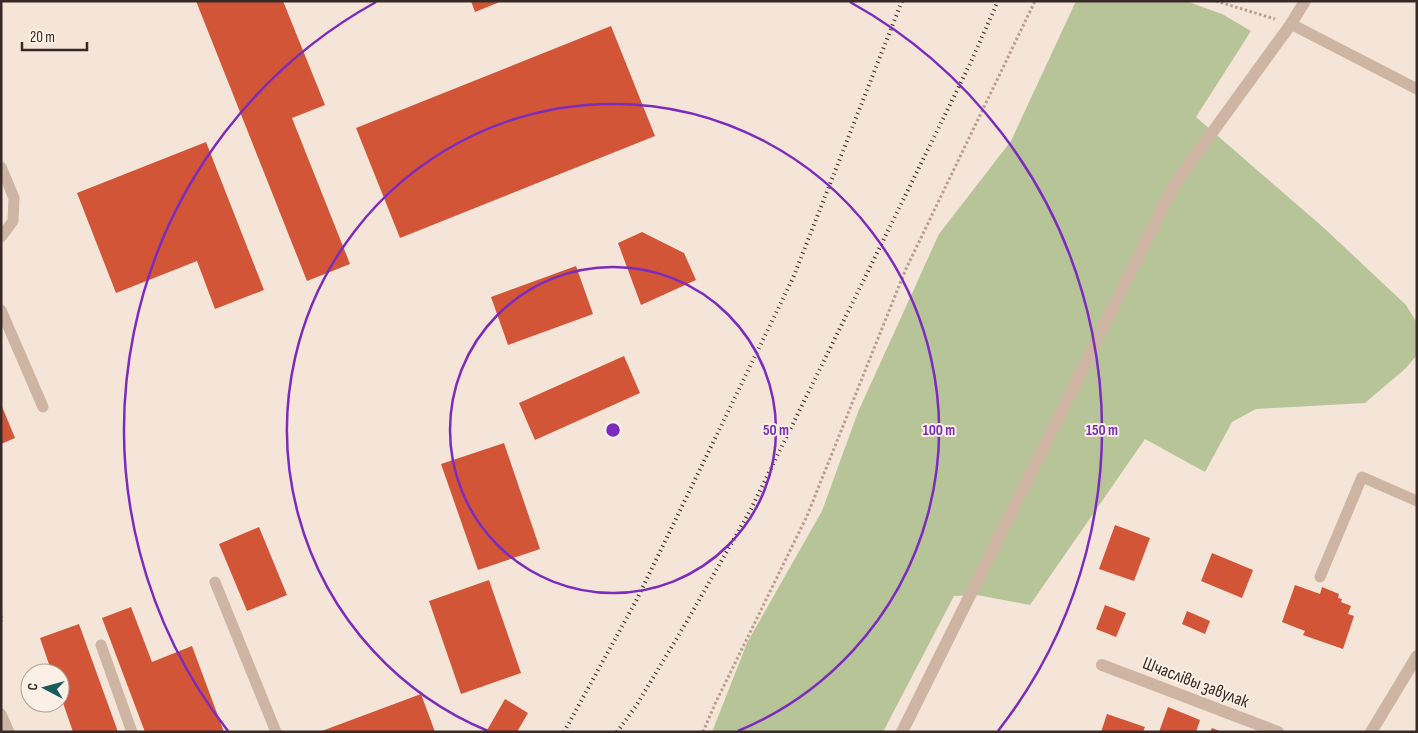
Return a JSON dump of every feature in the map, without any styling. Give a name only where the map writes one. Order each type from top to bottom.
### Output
[{"type":"street","points":[[902,732],[1174,185],[1291,24],[1305,1]]},
{"type":"street","points":[[1371,732],[1417,656]]},
{"type":"street","name":"Шчаслівы завулак","points":[[1102,665],[1278,732]]},
{"type":"lane","points":[[1291,24],[1417,89]]},
{"type":"lane","points":[[1,167],[14,198],[13,221],[1,237]]},
{"type":"lane","points":[[1,310],[43,407]]},
{"type":"lane","points":[[1320,577],[1362,477],[1417,500]]},
{"type":"lane","points":[[215,582],[276,732]]},
{"type":"lane","points":[[101,645],[132,732]]},
{"type":"lane","points":[[1,714],[5,729]]},
{"type":"path","points":[[704,732],[715,704],[807,516],[904,271],[1035,1]]},
{"type":"path","points":[[1216,1],[1291,24]]},
{"type":"path","points":[[1,616],[3,620],[1,621]]},
{"type":"green space","points":[[1076,1],[1186,1],[1222,14],[1251,31],[1196,117],[1324,228],[1406,305],[1417,323],[1417,355],[1406,368],[1365,403],[1256,409],[1232,422],[1205,472],[1145,439],[1030,605],[977,595],[954,596],[883,732],[712,732],[747,643],[822,511],[858,412],[939,234],[1011,141]]},
{"type":"building","points":[[196,1],[283,1],[325,105],[292,118],[350,264],[307,281]]},
{"type":"building","points":[[471,1],[502,1],[475,12]]},
{"type":"building","points":[[611,26],[655,136],[400,238],[356,128]]},
{"type":"building","points":[[206,142],[264,290],[215,309],[197,261],[116,293],[77,193]]},
{"type":"building","points":[[642,232],[684,253],[696,280],[641,305],[618,243]]},
{"type":"building","points":[[576,266],[593,314],[508,345],[491,297]]},
{"type":"building","points":[[624,356],[640,393],[535,440],[519,403]]},
{"type":"building","points":[[1,404],[15,438],[1,444]]},
{"type":"building","points":[[504,443],[540,549],[478,570],[441,464]]},
{"type":"building","points":[[1115,525],[1150,538],[1134,581],[1099,569]]},
{"type":"building","points":[[259,527],[287,595],[247,611],[219,544]]},
{"type":"building","points":[[1212,553],[1253,570],[1242,598],[1201,581]]},
{"type":"building","points":[[489,580],[521,673],[461,694],[429,601]]},
{"type":"building","points":[[1295,585],[1320,594],[1322,587],[1339,594],[1338,598],[1342,599],[1341,602],[1351,606],[1348,614],[1354,616],[1343,649],[1303,635],[1305,631],[1282,622]]},
{"type":"building","points":[[1105,605],[1126,613],[1116,637],[1096,629]]},
{"type":"building","points":[[131,607],[152,662],[192,646],[224,732],[145,732],[102,618]]},
{"type":"building","points":[[1187,611],[1210,621],[1205,634],[1182,624]]},
{"type":"building","points":[[79,624],[118,732],[73,732],[66,713],[70,713],[70,663],[49,663],[40,638]]},
{"type":"building","points":[[421,694],[435,732],[319,732]]},
{"type":"building","points":[[505,699],[528,713],[517,732],[486,732]]},
{"type":"building","points":[[1168,707],[1200,720],[1196,732],[1159,732]]},
{"type":"building","points":[[1107,714],[1145,727],[1143,732],[1101,732]]},
{"type":"building","points":[[1212,728],[1222,732],[1210,732]]},
{"type":"railway","points":[[564,732],[636,601],[793,278],[902,1]]},
{"type":"railway","points":[[617,732],[636,706],[686,623],[751,509],[970,64],[998,1]]}]
